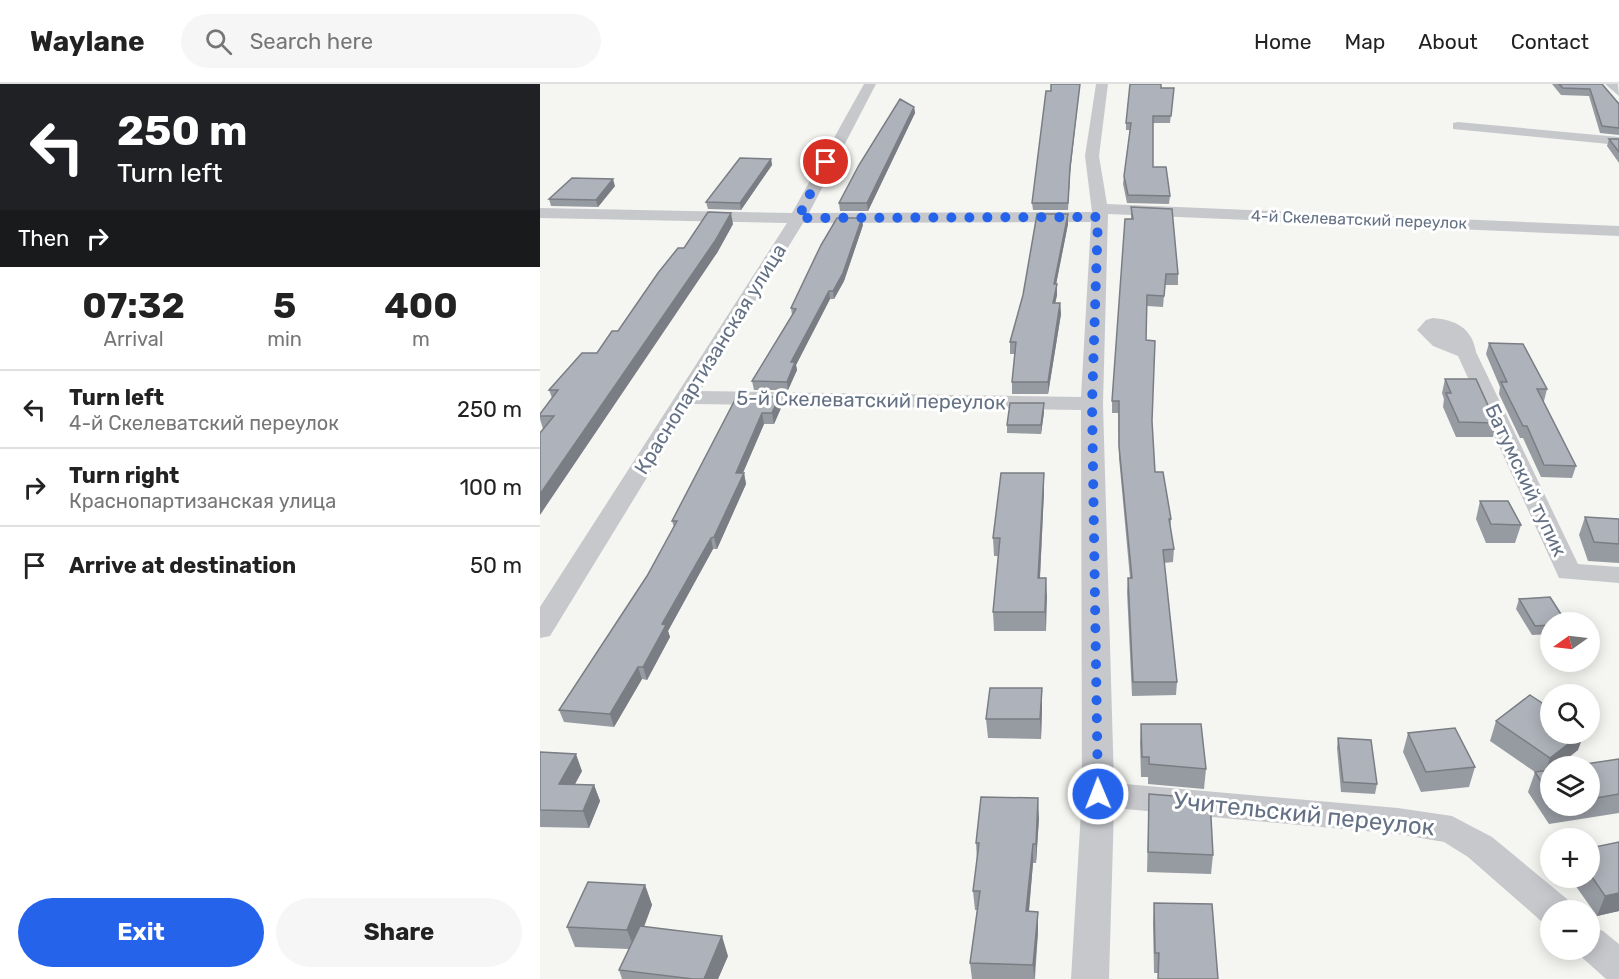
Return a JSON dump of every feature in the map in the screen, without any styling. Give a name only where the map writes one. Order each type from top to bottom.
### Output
[{"type":"street","name":"Краснопартизанская улица","points":[[540,629],[798,218],[836,143],[870,84]]},
{"type":"street","points":[[1090,979],[1098,794],[1092,404],[1099,213],[1092,156],[1101,84]]},
{"type":"street","points":[[1611,84],[1619,92]]},
{"type":"street","points":[[1458,126],[1619,141]]},
{"type":"street","name":"4-й Скелеватский переулок","points":[[540,213],[798,218],[1099,213],[1619,231]]},
{"type":"street","name":"Батумский тупик","points":[[1466,347],[1568,572],[1619,575]]},
{"type":"street","name":"5-й Скелеватский переулок","points":[[686,397],[1092,404]]},
{"type":"street","name":"Учительский переулок","points":[[1098,794],[1398,821],[1452,830],[1480,847],[1542,900]]},
{"type":"street","points":[[1600,951],[1619,967]]},
{"type":"building","points":[[1051,84],[1080,84],[1068,203],[1032,203],[1046,91],[1051,91]]},
{"type":"building","points":[[1130,84],[1161,84],[1161,88],[1174,88],[1171,116],[1153,116],[1153,167],[1166,167],[1170,196],[1128,195],[1124,176],[1131,123],[1126,123]]},
{"type":"building","points":[[1559,84],[1602,84],[1619,104],[1619,128],[1602,126],[1590,89],[1563,88]]},
{"type":"building","points":[[900,99],[914,107],[867,203],[839,203],[859,165]]},
{"type":"building","points":[[1609,139],[1619,139],[1619,152]]},
{"type":"building","points":[[740,158],[771,159],[740,203],[706,202]]},
{"type":"building","points":[[572,178],[613,179],[596,200],[549,199]]},
{"type":"building","points":[[1131,207],[1172,209],[1178,274],[1166,274],[1164,296],[1147,295],[1146,340],[1155,341],[1152,421],[1155,472],[1163,472],[1174,549],[1163,550],[1177,682],[1133,682],[1128,578],[1132,578],[1119,446],[1119,401],[1112,401],[1125,219],[1133,219]]},
{"type":"building","points":[[708,212],[731,213],[715,241],[540,494],[540,433],[554,416],[540,416],[540,414],[558,390],[549,390],[582,353],[597,353],[612,331],[618,331],[658,273],[678,248],[684,248]]},
{"type":"building","points":[[1037,214],[1068,214],[1054,284],[1057,284],[1053,303],[1060,303],[1048,382],[1012,382],[1016,342],[1010,342],[1023,295]]},
{"type":"building","points":[[837,218],[862,218],[843,273],[833,291],[829,291],[791,362],[795,362],[787,382],[752,381],[796,309],[791,308],[821,245]]},
{"type":"building","points":[[1489,343],[1523,344],[1547,389],[1537,389],[1576,466],[1544,465],[1527,426],[1523,426],[1501,382],[1507,382]]},
{"type":"building","points":[[1445,379],[1476,379],[1496,423],[1459,422],[1446,393],[1451,393]]},
{"type":"building","points":[[737,396],[779,397],[772,413],[762,413],[736,473],[744,473],[714,537],[711,538],[662,624],[666,625],[643,667],[638,667],[610,714],[559,710],[647,576],[677,521],[672,521]]},
{"type":"building","points":[[1010,403],[1044,403],[1041,425],[1007,425]]},
{"type":"building","points":[[1001,473],[1044,473],[1038,578],[1046,578],[1045,612],[993,612],[1000,538],[993,538]]},
{"type":"building","points":[[1480,501],[1508,501],[1521,525],[1491,524]]},
{"type":"building","points":[[1585,517],[1619,519],[1619,544],[1594,542]]},
{"type":"building","points":[[1550,597],[1560,612],[1540,612],[1540,626],[1535,626],[1519,599]]},
{"type":"building","points":[[990,688],[1042,688],[1040,719],[986,719]]},
{"type":"building","points":[[1530,695],[1540,702],[1540,744],[1568,744],[1553,756],[1547,756],[1496,721]]},
{"type":"building","points":[[1141,724],[1201,724],[1206,769],[1149,764],[1149,757],[1142,757]]},
{"type":"building","points":[[1455,728],[1475,767],[1426,772],[1408,733]]},
{"type":"building","points":[[1338,738],[1371,740],[1377,784],[1343,782]]},
{"type":"building","points":[[540,752],[576,754],[559,784],[594,785],[583,811],[540,810]]},
{"type":"building","points":[[1619,759],[1619,794],[1600,797],[1600,762]]},
{"type":"building","points":[[1149,794],[1210,799],[1213,855],[1148,852]]},
{"type":"building","points":[[981,797],[1038,798],[1036,844],[1033,844],[1026,911],[1038,912],[1033,965],[970,963],[980,891],[973,891],[979,843],[976,843]]},
{"type":"building","points":[[1619,842],[1619,893],[1605,896],[1600,888],[1600,846]]},
{"type":"building","points":[[588,882],[645,885],[627,930],[567,927]]},
{"type":"building","points":[[1154,903],[1212,904],[1218,979],[1158,979],[1159,953],[1155,953]]},
{"type":"building","points":[[640,926],[722,936],[704,979],[619,970]]},
{"type":"route","points":[[826,162],[798,218],[1098,217],[1092,404],[1098,794]]}]
